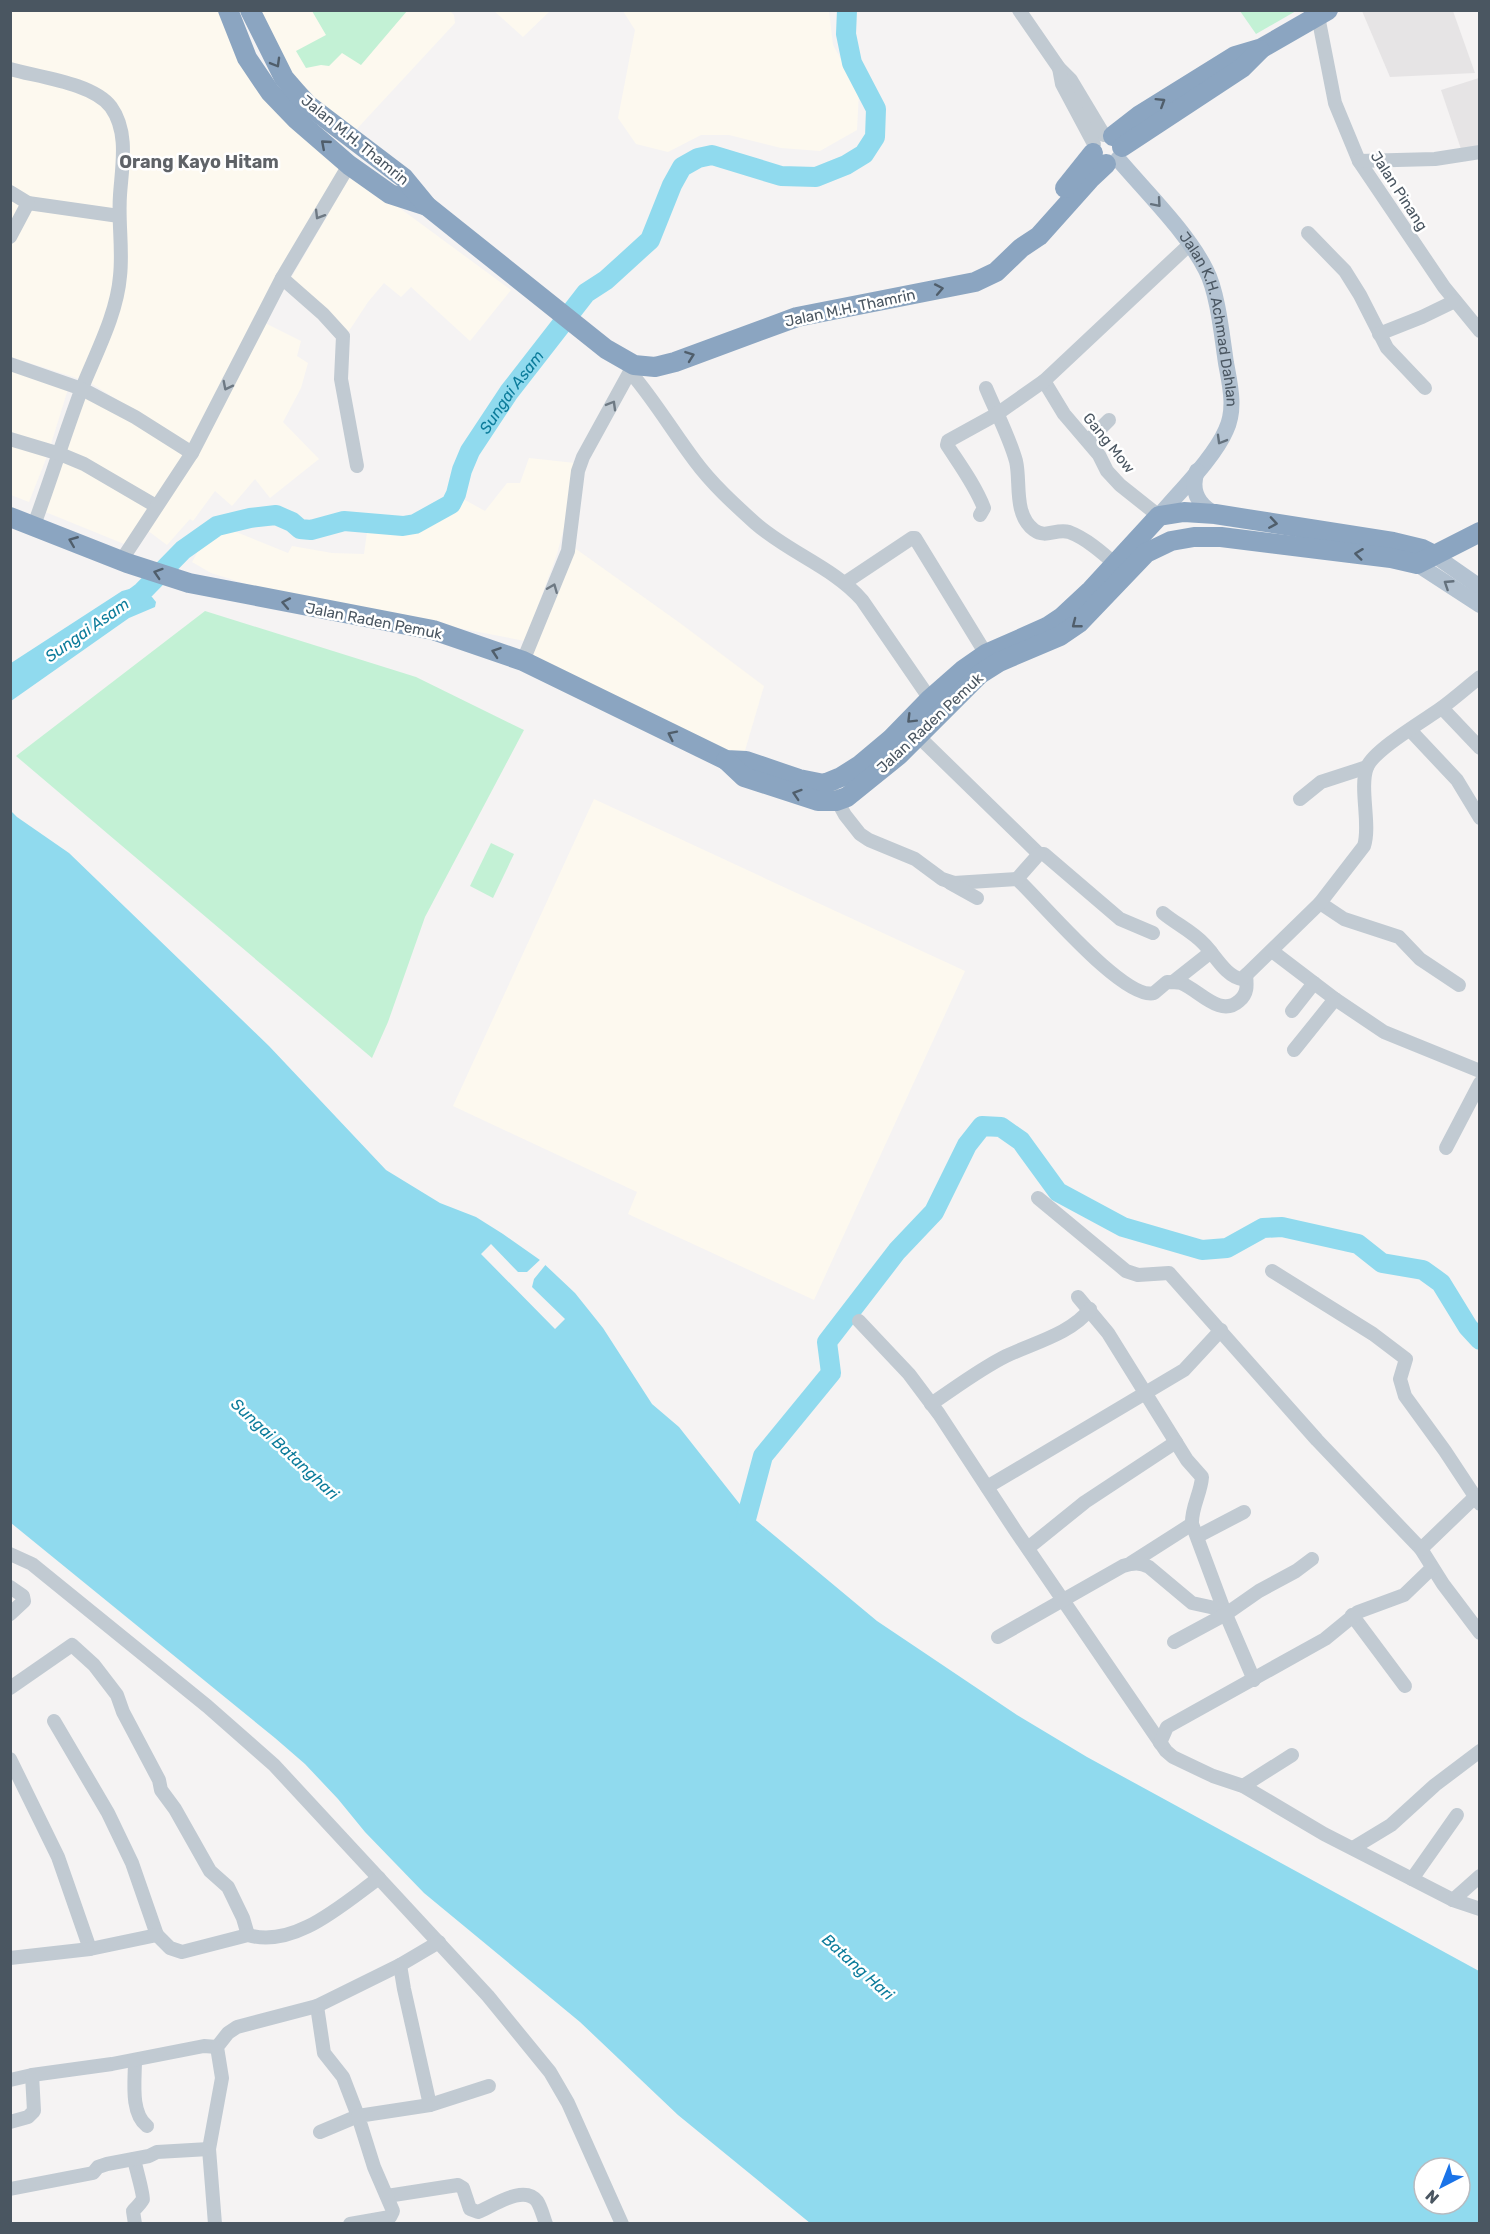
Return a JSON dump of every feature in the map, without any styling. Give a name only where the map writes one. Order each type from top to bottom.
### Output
[{"type":"highway","name":"Jalan M.H. Thamrin","points":[[228,10],[248,57],[270,92],[297,120],[349,165],[390,194],[427,206]]},
{"type":"highway","name":"Jalan M.H. Thamrin","points":[[250,10],[285,78],[308,105],[404,178],[427,206],[576,327],[632,369],[675,362],[797,317],[975,282],[996,272],[1021,248],[1039,236],[1090,178],[1107,148],[1140,115],[1235,56],[1262,48],[1323,13]]},
{"type":"highway","points":[[1159,516],[1184,512],[1215,514],[1393,542],[1422,549],[1425,559]]},
{"type":"highway","name":"Jalan Raden Pemuk","points":[[833,792],[963,670],[986,654],[1047,627],[1120,568],[1141,547],[1159,516]]},
{"type":"highway","name":"Jalan Raden Pemuk","points":[[10,517],[124,562],[189,583],[433,630],[523,662],[726,760],[746,761],[833,792],[856,791],[918,736],[980,674],[999,662],[1060,636],[1080,623],[1120,568]]},
{"type":"highway","points":[[1141,547],[1194,537],[1221,537],[1391,558],[1425,559],[1479,532]]},
{"type":"main road","name":"Jalan K.H. Achmad Dahlan","points":[[1107,148],[1190,244],[1207,271],[1218,313],[1231,393],[1231,414],[1227,429],[1215,450],[1159,516]]},
{"type":"main road","points":[[1197,470],[1194,481],[1195,493],[1201,504],[1215,514]]},
{"type":"main road","points":[[1425,559],[1479,587]]},
{"type":"main road","points":[[1425,559],[1479,605]]},
{"type":"street","name":"Jalan Pinang","points":[[1323,13],[1335,103],[1359,161],[1455,301],[1479,331]]},
{"type":"street","points":[[1023,16],[1059,68],[1062,84],[1107,148]]},
{"type":"street","points":[[10,69],[86,89],[110,105],[119,121],[123,140],[118,216],[120,277],[107,330],[82,389],[34,525]]},
{"type":"street","points":[[1359,161],[1435,159],[1479,152]]},
{"type":"street","points":[[124,562],[156,506],[192,453],[282,278],[349,165]]},
{"type":"street","points":[[10,192],[28,203],[118,216]]},
{"type":"street","points":[[10,237],[28,203]]},
{"type":"street","points":[[1308,233],[1345,271],[1387,348],[1425,388]]},
{"type":"street","points":[[980,515],[984,508],[975,488],[947,443],[951,438],[997,414],[1044,381],[1115,317],[1190,244]]},
{"type":"street","points":[[282,278],[323,314],[343,336],[341,379],[357,466]]},
{"type":"street","points":[[1379,334],[1455,301]]},
{"type":"street","points":[[10,364],[82,389],[135,417],[192,453]]},
{"type":"street","points":[[523,662],[568,551],[578,471],[583,457],[632,369],[696,463],[718,488],[773,538],[846,582],[862,600],[930,699]]},
{"type":"street","name":"Gang Mow","points":[[1044,381],[1070,422],[1099,455],[1107,471],[1159,516]]},
{"type":"street","points":[[986,388],[1016,461],[1019,496],[1025,521],[1039,533],[1048,535],[1062,531],[1077,536],[1120,568]]},
{"type":"street","points":[[1088,441],[1109,420]]},
{"type":"street","points":[[10,440],[60,454],[84,464],[156,506]]},
{"type":"street","points":[[846,582],[915,538],[986,654]]},
{"type":"street","points":[[1300,799],[1321,782],[1367,767],[1381,751],[1442,708],[1479,677]]},
{"type":"street","points":[[1442,708],[1479,748]]},
{"type":"street","points":[[1410,730],[1457,780],[1479,818]]},
{"type":"street","points":[[918,736],[1039,854],[1044,854],[1120,918],[1153,933]]},
{"type":"street","points":[[1163,913],[1198,938],[1237,979],[1242,979],[1320,903],[1365,842],[1364,798],[1367,767]]},
{"type":"street","points":[[833,792],[855,827],[868,840],[915,859],[942,879],[977,898]]},
{"type":"street","points":[[949,882],[1017,879],[1039,854]]},
{"type":"street","points":[[1017,879],[1120,981],[1150,994],[1167,982],[1180,983],[1218,1005],[1227,1007],[1243,998],[1247,988],[1246,975]]},
{"type":"street","points":[[1320,903],[1344,919],[1399,937],[1420,959],[1459,986]]},
{"type":"street","points":[[1272,951],[1335,999],[1384,1032],[1479,1071]]},
{"type":"street","points":[[1173,982],[1211,952]]},
{"type":"street","points":[[1292,1011],[1314,983]]},
{"type":"street","points":[[1294,1050],[1335,999]]},
{"type":"street","points":[[1446,1148],[1479,1083]]},
{"type":"street","points":[[1038,1198],[1126,1270],[1138,1275],[1169,1273],[1309,1432],[1421,1549],[1479,1633]]},
{"type":"street","points":[[1272,1271],[1373,1334],[1406,1359],[1400,1379],[1405,1396],[1477,1501],[1421,1549]]},
{"type":"street","points":[[1078,1297],[1108,1333],[1187,1460],[1202,1477],[1198,1500],[1192,1514],[1195,1530],[1225,1612],[1254,1680]]},
{"type":"street","points":[[931,1404],[1005,1356],[1071,1326],[1083,1318],[1090,1309]]},
{"type":"street","points":[[859,1321],[909,1374],[931,1404],[1160,1743],[1173,1756],[1214,1776],[1243,1786],[1412,1879],[1453,1900],[1479,1909]]},
{"type":"street","points":[[987,1487],[1184,1370],[1221,1330]]},
{"type":"street","points":[[1028,1548],[1085,1502],[1176,1442]]},
{"type":"street","points":[[998,1637],[1064,1599],[1195,1530],[1244,1512]]},
{"type":"street","points":[[10,1554],[32,1564],[207,1706],[274,1765],[440,1941],[550,2072],[568,2103],[622,2223]]},
{"type":"street","points":[[1174,1642],[1312,1560]]},
{"type":"street","points":[[1129,1565],[1142,1563],[1192,1603],[1225,1612]]},
{"type":"street","points":[[1160,1743],[1167,1727],[1325,1639],[1352,1615],[1404,1595],[1432,1568]]},
{"type":"street","points":[[10,1587],[23,1596],[24,1601],[10,1614]]},
{"type":"street","points":[[1352,1615],[1405,1686]]},
{"type":"street","points":[[10,1688],[72,1645],[94,1665],[117,1695],[123,1712],[159,1780],[161,1790],[175,1809],[210,1871],[228,1887],[243,1918],[248,1935]]},
{"type":"street","points":[[54,1721],[108,1813],[132,1863],[158,1935],[170,1948],[182,1952],[248,1935],[258,1938],[279,1936],[306,1928],[320,1921],[379,1878]]},
{"type":"street","points":[[1353,1848],[1391,1825],[1434,1785],[1479,1751]]},
{"type":"street","points":[[1243,1786],[1292,1755]]},
{"type":"street","points":[[10,1759],[58,1857],[90,1949]]},
{"type":"street","points":[[1412,1879],[1457,1815]]},
{"type":"street","points":[[1453,1900],[1479,1876]]},
{"type":"street","points":[[10,1958],[90,1949],[158,1935]]},
{"type":"street","points":[[214,2223],[209,2149],[222,2078],[217,2047],[228,2033],[237,2027],[317,2006],[400,1965],[440,1941]]},
{"type":"street","points":[[400,1965],[430,2104]]},
{"type":"street","points":[[317,2006],[324,2053],[343,2077],[374,2167],[393,2211],[384,2221],[350,2223]]},
{"type":"street","points":[[10,2080],[135,2060],[204,2046],[217,2047]]},
{"type":"street","points":[[135,2060],[137,2109],[139,2118],[147,2127]]},
{"type":"street","points":[[10,2122],[28,2117],[34,2110],[32,2075]]},
{"type":"street","points":[[320,2132],[358,2116],[430,2104],[489,2086]]},
{"type":"street","points":[[10,2189],[93,2173],[98,2167],[149,2156],[157,2152],[209,2149]]},
{"type":"street","points":[[134,2159],[143,2192],[143,2199],[133,2211],[135,2223]]},
{"type":"street","points":[[387,2196],[458,2185],[463,2188],[471,2209],[478,2212],[516,2195],[526,2195],[537,2202],[546,2223]]},
{"type":"shaded area","points":[[11,11],[229,11],[246,54],[347,157],[191,446],[89,382],[11,357]]},
{"type":"shaded area","points":[[251,11],[450,11],[454,15],[455,23],[354,132],[298,84]]},
{"type":"shaded area","points":[[494,11],[550,11],[523,37]]},
{"type":"shaded area","points":[[623,11],[829,11],[833,45],[859,92],[857,130],[820,151],[781,148],[729,135],[701,135],[668,152],[636,144],[618,118],[635,30]]},
{"type":"shaded area","points":[[1362,11],[1453,11],[1475,73],[1390,77]]},
{"type":"shaded area","points":[[1479,78],[1479,149],[1461,149],[1441,90]]},
{"type":"shaded area","points":[[352,173],[511,290],[470,341],[411,287],[401,297],[384,283],[347,334],[290,280]]},
{"type":"shaded area","points":[[263,322],[301,341],[297,356],[308,363],[301,388],[283,422],[319,459],[270,498],[255,479],[232,506],[215,491],[193,521],[190,519],[167,545],[147,530]]},
{"type":"shaded area","points":[[10,368],[69,386],[51,444],[11,434]]},
{"type":"shaded area","points":[[82,392],[187,454],[157,501],[62,450]]},
{"type":"shaded area","points":[[10,440],[48,454],[29,502],[11,495]]},
{"type":"shaded area","points":[[61,456],[153,508],[129,546],[43,511]]},
{"type":"shaded area","points":[[529,458],[575,463],[566,520],[557,554],[525,641],[275,593],[211,573],[192,562],[214,523],[288,553],[292,546],[332,553],[364,554],[369,518],[410,524],[454,508],[465,500],[485,511],[507,483],[520,483]]},
{"type":"shaded area","points":[[569,544],[764,686],[744,754],[724,752],[526,656]]},
{"type":"shaded area","points":[[594,799],[965,971],[814,1300],[628,1214],[637,1192],[453,1106]]},
{"type":"green space","points":[[312,11],[407,11],[361,65],[342,53],[329,66],[306,68],[296,51],[326,35]]},
{"type":"green space","points":[[1240,11],[1296,11],[1256,34]]},
{"type":"green space","points":[[205,611],[416,677],[524,730],[425,917],[388,1022],[372,1058],[16,756]]},
{"type":"green space","points":[[491,843],[514,854],[493,898],[470,886]]},
{"type":"water","points":[[133,588],[152,597],[156,602],[155,607],[129,618],[11,701],[11,663],[122,591]]},
{"type":"water","points":[[10,810],[69,853],[269,1046],[386,1170],[440,1203],[476,1217],[540,1260],[575,1293],[603,1328],[652,1404],[679,1427],[746,1512],[877,1621],[1017,1715],[1087,1757],[1479,1971],[1479,2223],[810,2223],[678,2115],[580,2022],[424,1893],[365,1832],[305,1764],[11,1523]]},
{"type":"pier","points":[[491,1244],[518,1272],[527,1272],[542,1258],[547,1263],[534,1279],[532,1287],[565,1319],[555,1329],[481,1254]]},
{"type":"waterway","name":"Sungai Asam","points":[[122,607],[142,592],[183,550],[217,526],[250,518],[276,515],[292,522],[300,529],[311,530],[344,521],[403,526],[415,524],[451,504],[470,451],[509,392],[586,293],[606,280],[650,240],[672,185],[682,167],[698,158],[712,155],[781,176],[816,177],[846,165],[864,154],[875,137],[876,109],[852,63],[846,34],[847,10]]},
{"type":"waterway","points":[[739,1536],[742,1534],[763,1456],[831,1373],[827,1342],[897,1251],[934,1212],[967,1145],[982,1126],[1001,1127],[1021,1141],[1058,1192],[1123,1227],[1202,1250],[1227,1248],[1263,1228],[1282,1227],[1358,1244],[1382,1263],[1423,1270],[1441,1283],[1468,1327],[1480,1340]]},
{"type":"district","name":"Orang Kayo Hitam","points":[[199,162]]},
{"type":"water label","name":"Sungai Batanghari","points":[[285,1449]]},
{"type":"water label","name":"Batang Hari","points":[[858,1967]]}]
